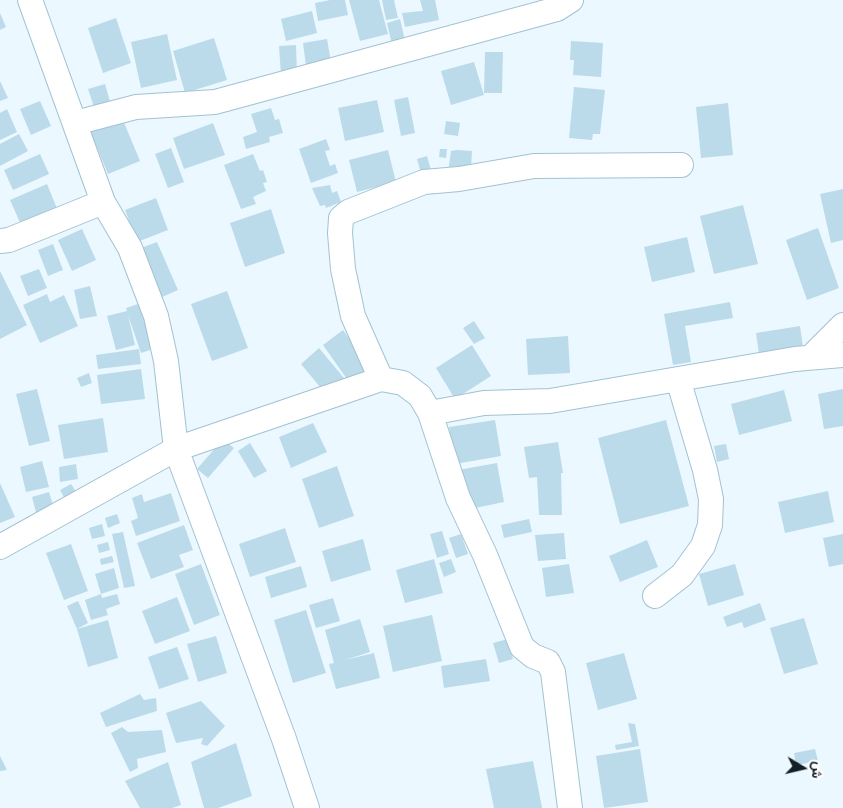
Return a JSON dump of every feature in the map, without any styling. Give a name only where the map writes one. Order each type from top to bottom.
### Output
[{"type":"street","points":[[30,0],[103,202],[130,248],[156,316],[166,361],[176,450],[284,740],[307,808]]},
{"type":"street","points":[[75,123],[136,107],[215,102],[557,9],[571,0]]},
{"type":"street","points":[[381,379],[353,316],[343,269],[340,233],[342,218],[348,212],[424,182],[460,179],[534,166],[681,165]]},
{"type":"street","points":[[0,241],[9,240],[103,202]]},
{"type":"street","points":[[811,357],[843,325]]},
{"type":"street","points":[[430,414],[484,403],[550,401],[811,357],[843,355]]},
{"type":"street","points":[[0,547],[176,450],[381,379],[403,383],[420,396],[430,414],[458,498],[485,555],[522,647],[533,656],[548,662],[553,672],[570,808]]},
{"type":"street","points":[[655,596],[682,575],[703,546],[710,525],[711,498],[705,470],[678,379]]},
{"type":"building","points":[[345,0],[348,15],[318,21],[315,3]]},
{"type":"building","points":[[349,0],[379,0],[388,34],[360,41]]},
{"type":"building","points":[[382,0],[394,0],[398,18],[386,20]]},
{"type":"building","points":[[420,0],[435,0],[439,20],[405,27],[402,13],[423,11]]},
{"type":"building","points":[[312,11],[317,33],[286,41],[281,19]]},
{"type":"building","points":[[0,13],[6,27],[0,30]]},
{"type":"building","points":[[116,18],[131,63],[103,73],[88,28]]},
{"type":"building","points":[[400,19],[406,45],[393,49],[387,23]]},
{"type":"building","points":[[167,34],[177,80],[141,88],[131,42]]},
{"type":"building","points":[[214,38],[227,80],[185,93],[173,51]]},
{"type":"building","points":[[327,39],[331,62],[306,66],[303,43]]},
{"type":"building","points":[[571,41],[603,43],[601,77],[573,75],[574,60],[570,60]]},
{"type":"building","points":[[296,45],[297,74],[281,75],[279,46]]},
{"type":"building","points":[[485,52],[503,52],[502,93],[484,93]]},
{"type":"building","points":[[474,62],[484,95],[451,105],[441,71]]},
{"type":"building","points":[[0,81],[8,98],[0,101]]},
{"type":"building","points":[[105,84],[111,105],[95,110],[88,89]]},
{"type":"building","points":[[574,87],[605,90],[600,134],[593,134],[592,140],[569,138]]},
{"type":"building","points":[[408,97],[415,133],[401,136],[394,100]]},
{"type":"building","points":[[377,100],[384,132],[345,141],[338,108]]},
{"type":"building","points":[[40,101],[51,126],[31,135],[20,109]]},
{"type":"building","points":[[728,103],[733,155],[701,158],[696,107]]},
{"type":"building","points":[[271,108],[275,120],[279,119],[283,133],[269,137],[270,142],[246,149],[243,137],[257,132],[251,114]]},
{"type":"building","points":[[7,109],[17,132],[0,140],[0,113]]},
{"type":"building","points":[[120,113],[140,161],[108,174],[88,126]]},
{"type":"building","points":[[446,121],[460,123],[458,136],[444,134]]},
{"type":"building","points":[[213,123],[225,155],[184,169],[173,138]]},
{"type":"building","points":[[19,134],[28,151],[0,166],[0,144]]},
{"type":"building","points":[[326,139],[330,150],[325,151],[330,166],[335,164],[338,173],[311,183],[299,149]]},
{"type":"building","points":[[171,148],[184,182],[168,188],[155,154]]},
{"type":"building","points":[[440,149],[447,149],[446,158],[439,157]]},
{"type":"building","points":[[388,150],[396,182],[357,192],[349,160]]},
{"type":"building","points":[[451,151],[472,151],[471,167],[455,166],[455,173],[448,172]]},
{"type":"building","points":[[40,154],[49,174],[13,190],[4,170]]},
{"type":"building","points":[[253,154],[260,171],[263,170],[267,182],[263,183],[266,191],[253,197],[256,204],[241,209],[224,165]]},
{"type":"building","points":[[427,156],[432,174],[422,177],[417,159]]},
{"type":"building","points":[[47,184],[58,211],[22,227],[10,200]]},
{"type":"building","points":[[330,185],[332,193],[337,191],[341,202],[326,208],[325,205],[320,206],[312,188]]},
{"type":"building","points":[[843,189],[843,240],[831,243],[820,194]]},
{"type":"building","points":[[156,198],[168,230],[137,242],[125,210]]},
{"type":"building","points":[[743,205],[758,264],[714,274],[700,216]]},
{"type":"building","points":[[271,209],[285,253],[245,267],[230,223]]},
{"type":"building","points":[[818,228],[839,288],[807,300],[786,240]]},
{"type":"building","points":[[82,229],[96,260],[72,271],[58,240]]},
{"type":"building","points":[[687,237],[695,272],[652,282],[644,247]]},
{"type":"building","points":[[157,242],[178,290],[162,297],[141,248]]},
{"type":"building","points":[[53,244],[63,270],[48,276],[38,250]]},
{"type":"building","points":[[39,269],[47,288],[28,296],[20,276]]},
{"type":"building","points":[[0,271],[27,325],[0,339]]},
{"type":"building","points":[[90,286],[97,316],[80,319],[74,290]]},
{"type":"building","points":[[227,291],[248,348],[212,361],[191,304]]},
{"type":"building","points":[[47,294],[50,302],[64,295],[78,326],[40,343],[23,305]]},
{"type":"building","points":[[730,302],[733,318],[685,326],[691,362],[673,365],[664,314]]},
{"type":"building","points":[[141,303],[156,348],[141,353],[128,315],[135,345],[116,350],[107,316],[127,311],[126,308]]},
{"type":"building","points":[[474,321],[485,338],[474,344],[463,328]]},
{"type":"building","points":[[800,326],[804,354],[760,361],[756,333]]},
{"type":"building","points":[[343,330],[370,367],[349,382],[323,345]]},
{"type":"building","points":[[568,336],[570,373],[528,375],[526,339]]},
{"type":"building","points":[[472,345],[491,376],[455,399],[436,368]]},
{"type":"building","points":[[319,348],[344,378],[325,393],[301,364]]},
{"type":"building","points":[[139,349],[141,364],[98,369],[96,355]]},
{"type":"building","points":[[141,369],[145,399],[101,404],[97,375]]},
{"type":"building","points":[[89,373],[92,383],[81,387],[77,378]]},
{"type":"building","points":[[37,389],[50,441],[29,446],[16,394]]},
{"type":"building","points":[[843,389],[843,426],[824,429],[818,394]]},
{"type":"building","points":[[784,390],[792,421],[739,435],[731,404]]},
{"type":"building","points":[[103,418],[108,452],[64,459],[58,425]]},
{"type":"building","points":[[495,420],[501,456],[455,464],[449,427]]},
{"type":"building","points":[[666,420],[689,506],[620,524],[598,438]]},
{"type":"building","points":[[313,423],[327,452],[291,468],[279,437]]},
{"type":"building","points":[[223,439],[234,448],[208,478],[197,469]]},
{"type":"building","points":[[558,442],[563,473],[561,473],[562,515],[539,515],[537,477],[529,478],[524,447]]},
{"type":"building","points":[[250,443],[267,471],[254,478],[238,451]]},
{"type":"building","points":[[726,444],[729,459],[717,462],[714,446]]},
{"type":"building","points":[[42,461],[49,487],[26,492],[20,467]]},
{"type":"building","points":[[497,463],[504,502],[465,510],[458,470]]},
{"type":"building","points":[[76,464],[78,479],[60,482],[59,467]]},
{"type":"building","points":[[337,466],[354,516],[319,528],[302,479]]},
{"type":"building","points":[[0,483],[15,517],[0,523]]},
{"type":"building","points":[[71,484],[77,493],[65,499],[60,490]]},
{"type":"building","points":[[828,491],[834,522],[785,533],[778,502]]},
{"type":"building","points":[[49,492],[55,512],[37,516],[32,497]]},
{"type":"building","points":[[171,493],[180,521],[136,536],[131,521],[138,518],[132,498],[142,494],[144,502]]},
{"type":"building","points":[[117,514],[120,523],[108,528],[105,518]]},
{"type":"building","points":[[529,519],[532,532],[504,538],[501,525]]},
{"type":"building","points":[[102,524],[105,536],[92,539],[89,528]]},
{"type":"building","points":[[184,525],[193,550],[179,555],[184,567],[151,579],[137,543]]},
{"type":"building","points":[[285,528],[296,562],[250,577],[239,544]]},
{"type":"building","points":[[442,531],[449,554],[437,558],[430,534]]},
{"type":"building","points":[[123,532],[135,586],[124,588],[112,534]]},
{"type":"building","points":[[564,533],[566,559],[538,561],[535,535]]},
{"type":"building","points":[[461,534],[468,554],[456,558],[449,538]]},
{"type":"building","points":[[843,534],[843,564],[829,567],[823,538]]},
{"type":"building","points":[[363,539],[371,570],[331,582],[322,551]]},
{"type":"building","points":[[647,540],[658,567],[620,582],[609,556]]},
{"type":"building","points":[[108,542],[110,550],[99,553],[97,545]]},
{"type":"building","points":[[71,544],[88,591],[64,600],[46,553]]},
{"type":"building","points":[[112,556],[114,562],[101,565],[100,559]]},
{"type":"building","points":[[434,559],[443,593],[405,603],[396,570]]},
{"type":"building","points":[[451,559],[456,572],[444,577],[439,563]]},
{"type":"building","points":[[201,564],[220,615],[194,625],[175,574]]},
{"type":"building","points":[[569,564],[574,593],[546,597],[542,568]]},
{"type":"building","points":[[735,564],[744,595],[708,606],[699,574]]},
{"type":"building","points":[[301,566],[307,587],[271,598],[265,577]]},
{"type":"building","points":[[114,568],[119,588],[101,594],[95,574]]},
{"type":"building","points":[[101,594],[102,598],[117,594],[120,604],[106,609],[108,615],[91,620],[85,600]]},
{"type":"building","points":[[177,597],[190,631],[155,644],[142,611]]},
{"type":"building","points":[[333,598],[340,621],[316,628],[309,605]]},
{"type":"building","points":[[78,601],[88,623],[77,629],[67,606]]},
{"type":"building","points":[[760,603],[766,620],[744,628],[742,622],[727,627],[723,617]]},
{"type":"building","points":[[306,610],[326,673],[293,683],[274,620]]},
{"type":"building","points":[[432,615],[442,661],[393,672],[383,626]]},
{"type":"building","points":[[804,618],[818,664],[784,674],[770,628]]},
{"type":"building","points":[[360,619],[370,652],[345,660],[374,653],[380,678],[336,689],[329,664],[334,663],[325,630]]},
{"type":"building","points":[[108,620],[118,658],[88,667],[77,629]]},
{"type":"building","points":[[216,636],[227,673],[198,682],[187,644]]},
{"type":"building","points":[[508,639],[513,659],[499,663],[493,643]]},
{"type":"building","points":[[177,647],[189,679],[159,689],[148,657]]},
{"type":"building","points":[[624,653],[637,699],[598,710],[586,663]]},
{"type":"building","points":[[486,659],[490,681],[444,688],[441,666]]},
{"type":"building","points":[[140,694],[144,700],[156,698],[157,711],[106,727],[100,713]]},
{"type":"building","points":[[201,701],[225,726],[207,746],[201,744],[203,738],[176,743],[166,713]]},
{"type":"building","points":[[628,723],[635,724],[639,746],[616,750],[615,745],[632,742]]},
{"type":"building","points":[[122,727],[128,732],[162,730],[166,752],[137,759],[138,768],[130,772],[111,733]]},
{"type":"building","points":[[236,743],[252,796],[218,808],[204,808],[191,762]]},
{"type":"building","points":[[640,749],[648,802],[604,808],[596,756]]},
{"type":"building","points":[[815,749],[818,761],[796,765],[794,753]]},
{"type":"building","points":[[0,756],[7,770],[0,771]]},
{"type":"building","points":[[533,761],[542,808],[494,808],[486,769]]},
{"type":"building","points":[[168,762],[181,805],[172,808],[140,808],[125,781]]}]
